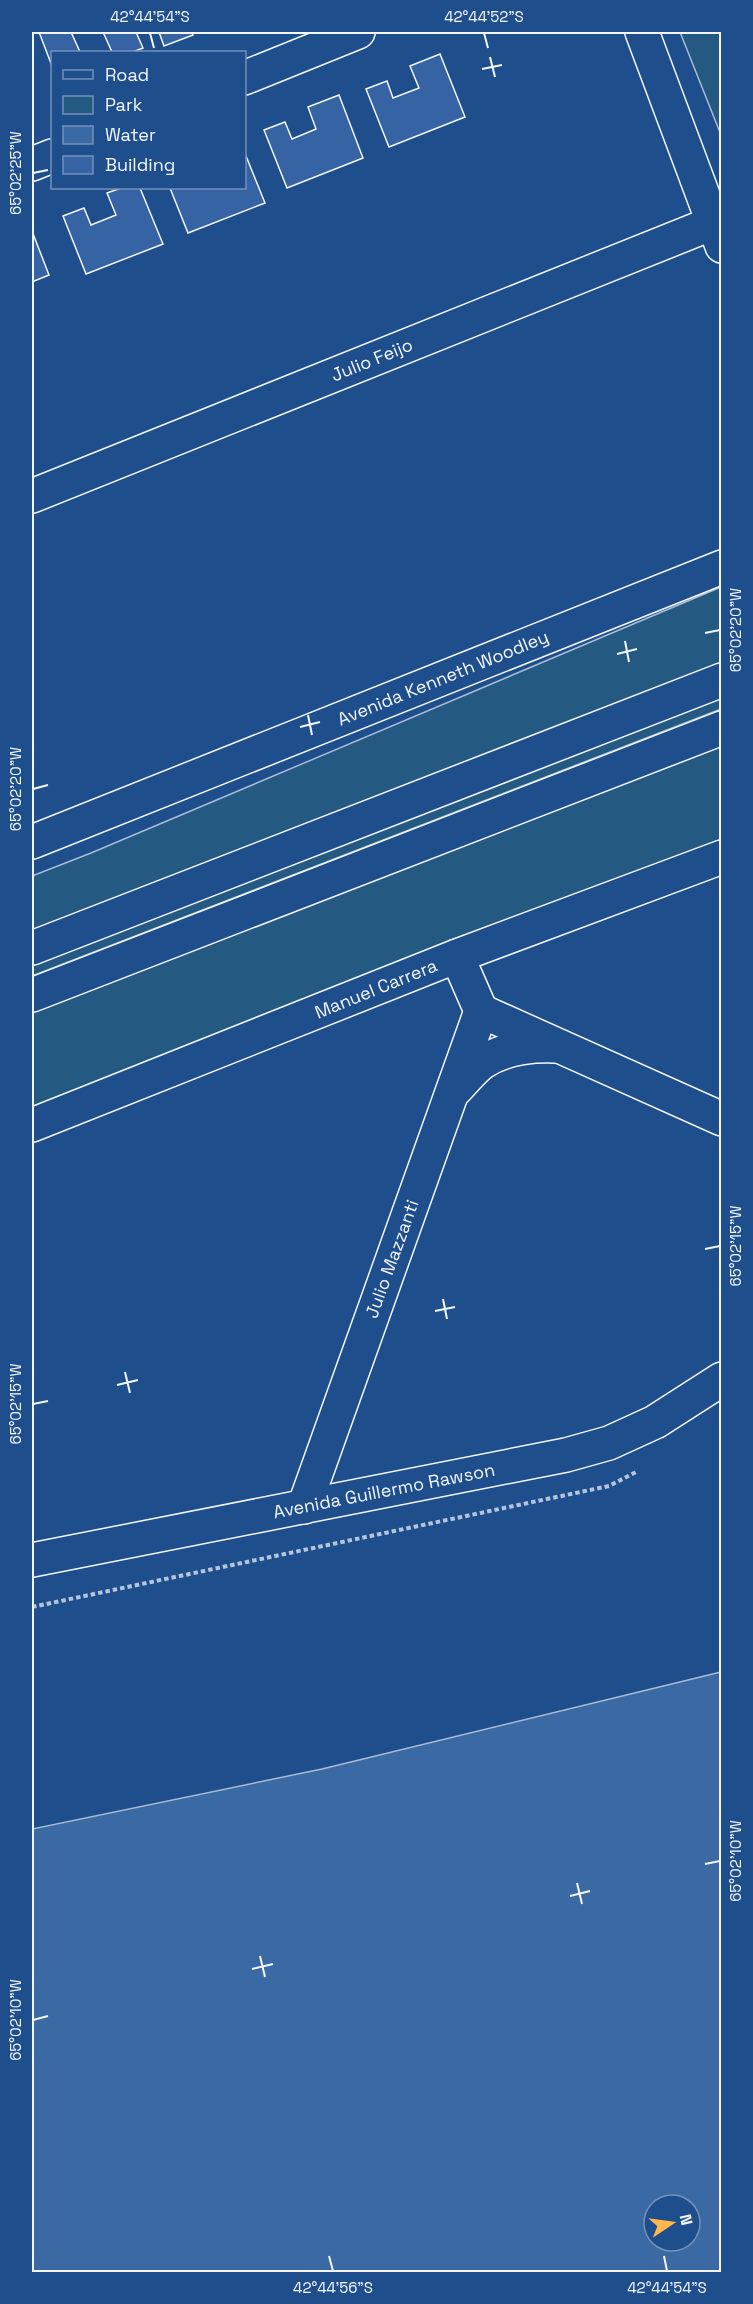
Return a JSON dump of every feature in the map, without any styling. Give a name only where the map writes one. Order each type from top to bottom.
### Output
[{"type":"street","points":[[246,77],[358,32]]},
{"type":"street","points":[[642,32],[717,234]]},
{"type":"street","points":[[32,164],[51,156]]},
{"type":"street","name":"Julio Feijo","points":[[32,496],[717,234]]},
{"type":"street","name":"Avenida Kenneth Woodley","points":[[32,842],[722,567]]},
{"type":"street","points":[[32,948],[722,680]]},
{"type":"street","points":[[32,995],[722,728]]},
{"type":"street","name":"Manuel Carrera","points":[[32,1125],[457,956],[722,857]]},
{"type":"street","points":[[457,956],[481,1011],[722,1119]]},
{"type":"street","name":"Julio Mazzanti","points":[[304,1507],[481,1011]]},
{"type":"street","points":[[451,1095],[482,1063],[507,1050],[531,1045],[561,1047]]},
{"type":"street","name":"Avenida Guillermo Rawson","points":[[32,1560],[566,1455],[609,1443],[655,1422],[722,1379]]},
{"type":"green space","points":[[680,32],[721,32],[721,135]]},
{"type":"green space","points":[[721,587],[721,663],[32,932],[32,876]]},
{"type":"green space","points":[[721,697],[721,709],[32,976],[32,962]]},
{"type":"green space","points":[[721,744],[721,843],[32,1107],[32,1012]]},
{"type":"water","points":[[721,1672],[721,2272],[32,2272],[32,1829],[322,1769]]},
{"type":"building","points":[[39,32],[71,32],[80,51],[51,51],[51,63]]},
{"type":"building","points":[[103,32],[136,32],[143,48],[136,51],[112,51]]},
{"type":"building","points":[[159,32],[192,32],[193,35],[164,46]]},
{"type":"building","points":[[440,54],[465,117],[389,147],[366,89],[387,81],[393,98],[419,88],[410,66]]},
{"type":"building","points":[[339,95],[363,158],[287,188],[264,130],[285,122],[292,139],[316,129],[308,107]]},
{"type":"building","points":[[246,156],[265,203],[188,233],[170,189],[246,189]]},
{"type":"building","points":[[118,189],[140,189],[163,244],[86,274],[63,216],[84,208],[91,225],[116,215],[107,193]]},
{"type":"building","points":[[32,231],[49,275],[32,282]]}]
